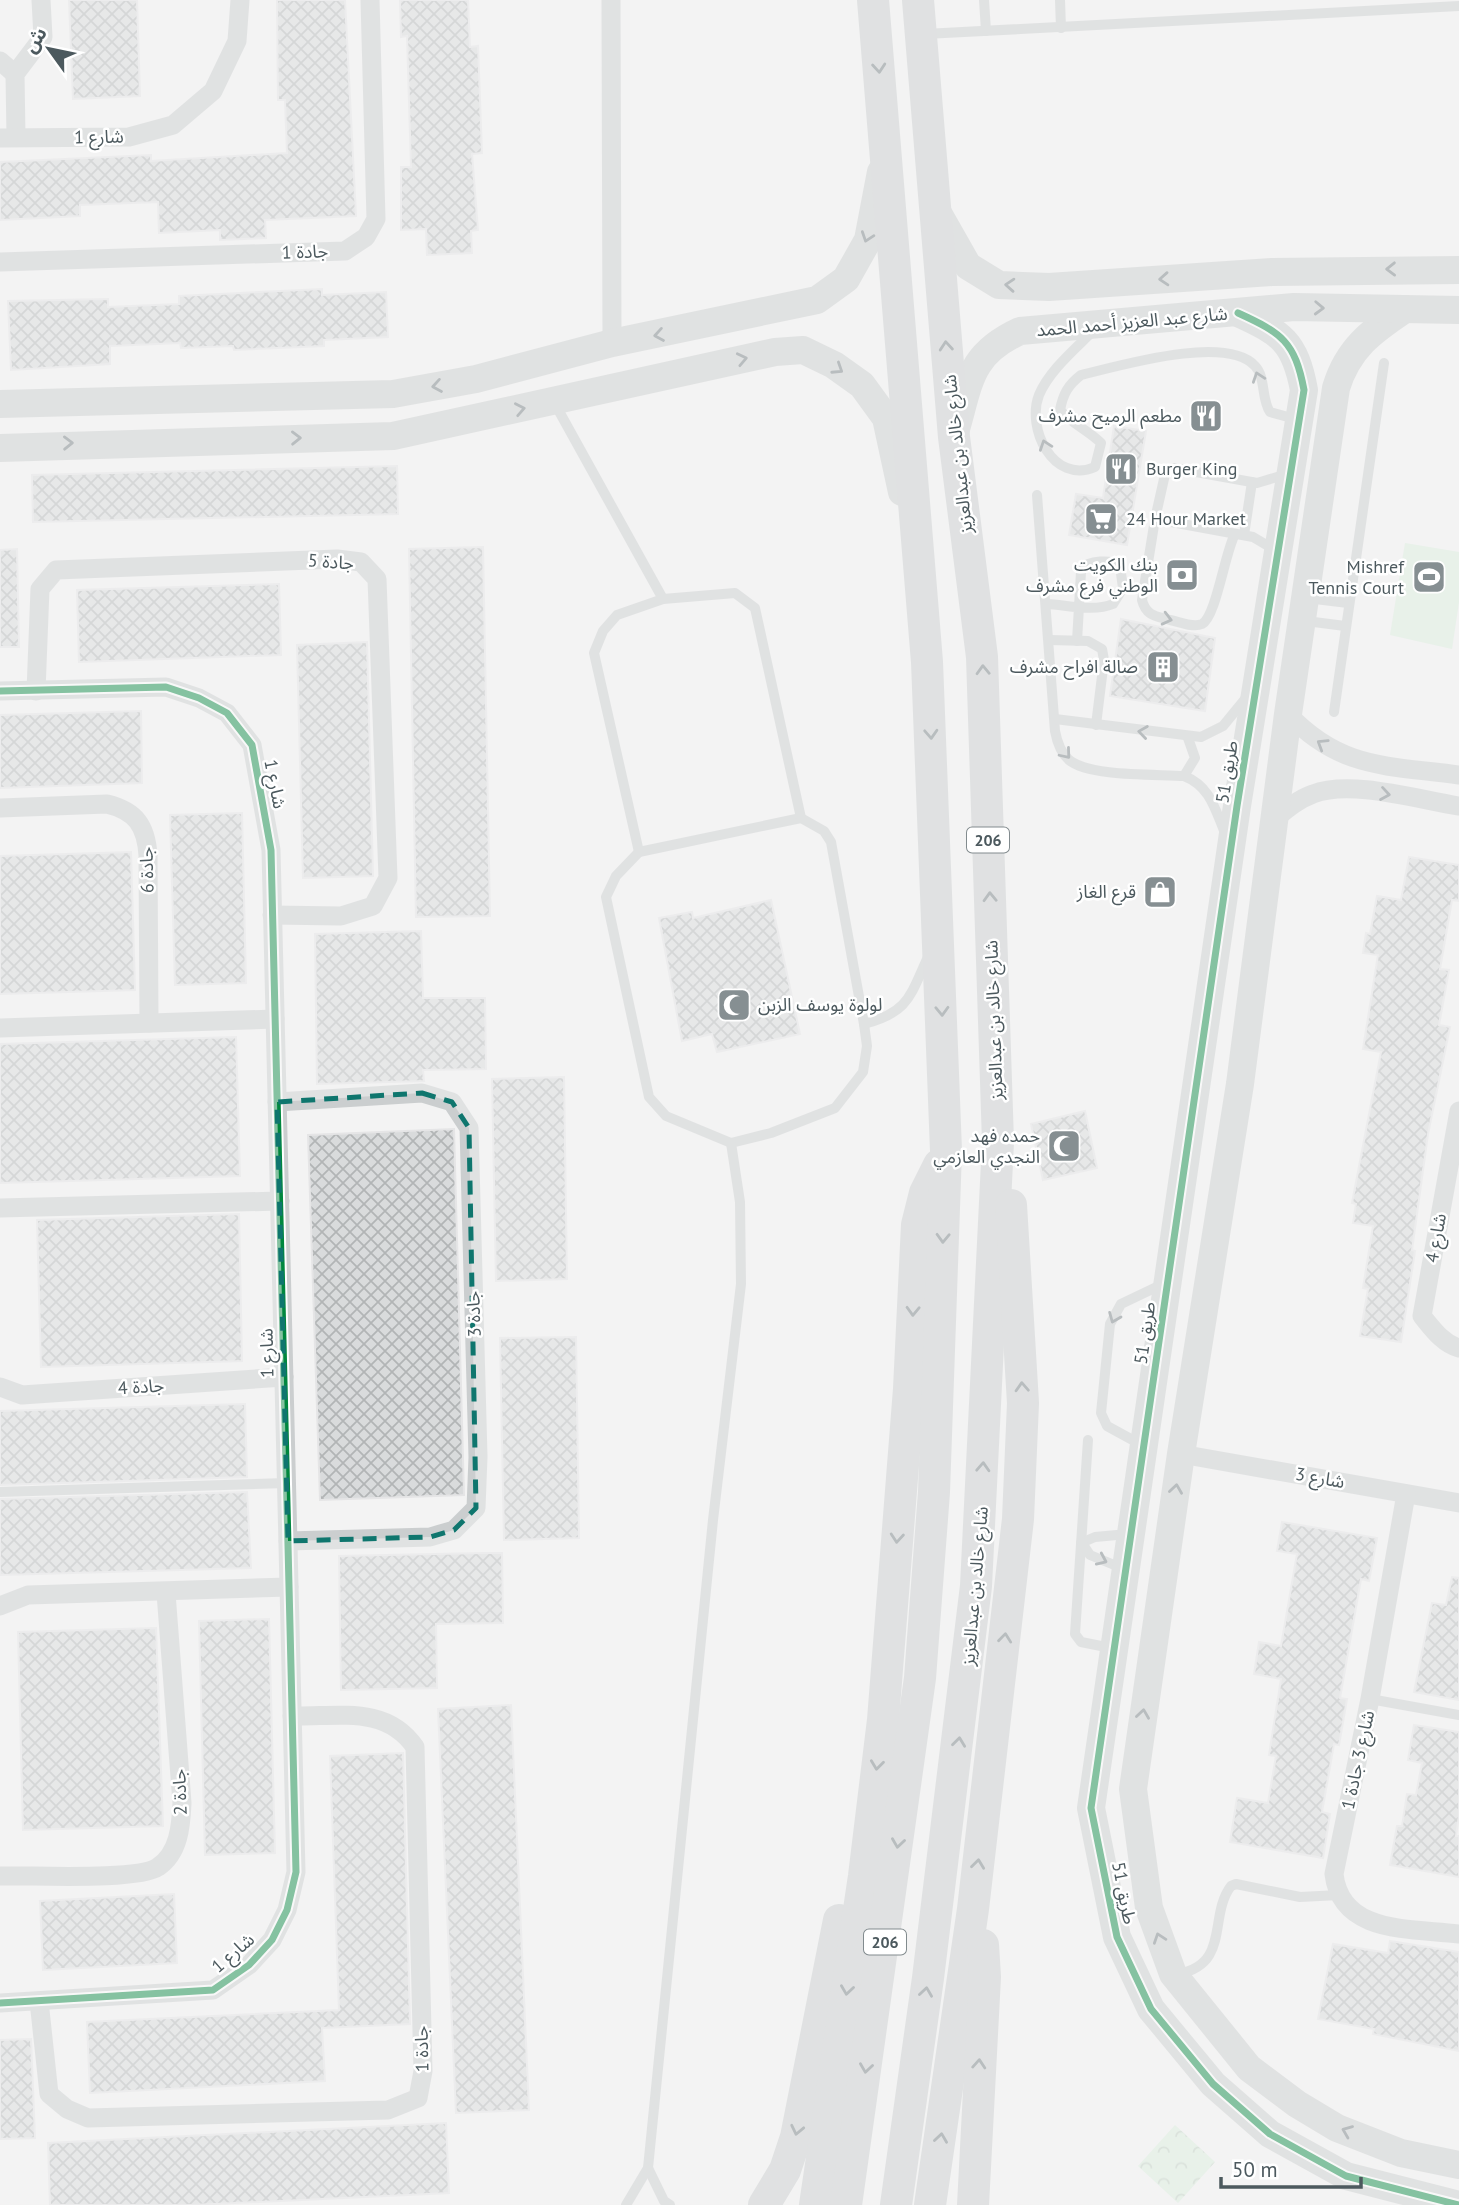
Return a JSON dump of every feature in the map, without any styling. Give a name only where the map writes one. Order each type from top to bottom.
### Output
[{"type":"main road","name":"206","points":[[846,2205],[920,1678],[934,1492],[946,1151],[939,933],[922,589],[873,0]]},
{"type":"main road","name":"شارع خالد بن عبدالعزيز","points":[[895,2205],[967,1682],[982,1494],[998,1142],[982,657],[954,436],[918,0]]},
{"type":"main road","points":[[930,2205],[973,1909],[1018,1519],[1023,1403],[1014,1227],[998,1142]]},
{"type":"main road","points":[[815,2205],[864,1876],[883,1720],[909,1389],[916,1225],[925,1193],[946,1151]]},
{"type":"main road","points":[[764,2205],[785,2170],[796,2137],[835,1929],[864,1876]]},
{"type":"main road","points":[[972,2205],[985,1977],[982,1940],[973,1909]]},
{"type":"street","points":[[8,138],[7,68],[43,37],[41,0]]},
{"type":"street","name":"شارع 1","points":[[8,138],[129,137],[173,125],[213,91],[237,41],[240,0]]},
{"type":"street","name":"جادة 1","points":[[0,262],[345,251],[366,237],[376,219],[370,0]]},
{"type":"street","points":[[611,0],[612,343]]},
{"type":"street","points":[[0,404],[393,394],[476,379],[612,343],[817,300],[846,279],[868,240],[886,147]]},
{"type":"street","points":[[934,206],[968,266],[999,285],[1049,287],[1272,272],[1459,270]]},
{"type":"street","points":[[1078,284],[1069,288],[1061,306],[1064,316],[1090,325]]},
{"type":"street","name":"شارع عبد العزيز أحمد الحمد","points":[[954,436],[973,370],[995,342],[1020,331],[1294,307],[1459,310]]},
{"type":"street","name":"طريق 51","points":[[1405,309],[1368,333],[1351,352],[1336,388],[1288,714],[1234,1125],[1181,1454],[1133,1789],[1149,1908],[1173,1975],[1249,2068],[1297,2104],[1337,2128],[1401,2153],[1459,2165]]},
{"type":"street","points":[[773,310],[793,318],[798,327],[789,345],[775,352]]},
{"type":"street","name":"طريق 51","points":[[1238,313],[1264,325],[1286,342],[1298,359],[1304,390],[1231,850],[1128,1570],[1091,1808],[1117,1937],[1151,2009],[1213,2084],[1270,2134],[1346,2176],[1459,2205]]},
{"type":"street","points":[[0,448],[112,442],[393,436],[554,403],[775,352],[803,350],[834,365],[862,386],[886,418],[922,589]]},
{"type":"street","points":[[195,440],[183,425],[184,412],[196,398]]},
{"type":"street","points":[[111,400],[138,408],[146,413],[148,420],[139,435],[112,442]]},
{"type":"street","points":[[1291,472],[1307,467],[1323,470]]},
{"type":"street","name":"جادة 5","points":[[36,691],[40,589],[56,570],[337,559],[361,562],[377,579],[388,878],[373,906],[341,916],[272,915]]},
{"type":"street","name":"شارع 1","points":[[0,691],[166,687],[199,698],[227,713],[252,745],[271,850],[296,1872],[287,1910],[264,1948],[249,1965],[213,1990],[0,2003]]},
{"type":"street","points":[[1288,714],[1308,736],[1353,760],[1459,775]]},
{"type":"street","points":[[1347,788],[1353,760]]},
{"type":"street","points":[[1276,818],[1297,801],[1314,793],[1347,788],[1459,806]]},
{"type":"street","name":"جادة 6","points":[[0,808],[107,804],[123,807],[137,818],[146,833],[148,855],[149,1023]]},
{"type":"street","points":[[0,1028],[275,1019]]},
{"type":"street","name":"جادة 3","points":[[277,1102],[422,1093],[452,1102],[469,1128],[478,1457],[477,1508],[454,1530],[430,1537],[288,1541]]},
{"type":"street","name":"شارع 4","points":[[1459,1111],[1422,1316],[1433,1330],[1452,1346],[1459,1348]]},
{"type":"street","points":[[1192,1119],[1234,1125]]},
{"type":"street","points":[[1187,1154],[1228,1160]]},
{"type":"street","points":[[0,1208],[279,1202]]},
{"type":"street","name":"جادة 4","points":[[0,1387],[22,1395],[284,1377]]},
{"type":"street","name":"شارع 3","points":[[1181,1454],[1459,1503]]},
{"type":"street","name":"شارع 3 جادة 1","points":[[1339,1895],[1334,1874],[1370,1699],[1406,1494]]},
{"type":"street","points":[[0,1606],[28,1595],[289,1587]]},
{"type":"street","name":"جادة 2","points":[[0,1877],[133,1873],[157,1868],[172,1854],[180,1830],[183,1803],[166,1592]]},
{"type":"street","points":[[1114,1660],[1149,1677]]},
{"type":"street","name":"جادة 1","points":[[40,2001],[49,2094],[67,2109],[88,2118],[388,2110],[418,2098],[423,2071],[415,1747],[404,1730],[384,1719],[292,1716]]},
{"type":"street","points":[[1339,1895],[1352,1913],[1371,1923],[1459,1934]]},
{"type":"lane","points":[[984,0],[986,31]]},
{"type":"lane","points":[[1060,0],[1061,28]]},
{"type":"lane","points":[[920,34],[1459,6]]},
{"type":"lane","points":[[1090,325],[1039,396],[1036,408],[1042,443],[1049,458],[1057,465],[1086,471],[1095,467],[1100,452],[1101,443],[1075,425],[1060,410],[1063,394],[1071,383],[1081,375],[1170,355],[1196,352],[1237,356],[1251,362],[1258,369],[1270,412],[1299,420]]},
{"type":"lane","points":[[1334,712],[1384,363]]},
{"type":"lane","points":[[554,403],[663,599]]},
{"type":"lane","points":[[1252,482],[1240,534],[1224,559],[1211,616],[1202,624],[1192,625],[1151,615],[1144,610],[1142,600],[1166,470],[1174,468],[1252,482],[1278,479],[1291,472]]},
{"type":"lane","points":[[1037,495],[1057,742],[1062,752],[1078,766],[1088,769],[1184,776],[1197,781],[1209,794],[1231,850]]},
{"type":"lane","points":[[1155,519],[1240,534],[1266,543],[1278,552]]},
{"type":"lane","points":[[1047,604],[1079,606],[1107,606],[1118,600],[1123,588],[1121,566],[1114,562],[1083,566],[1079,606],[1077,641]]},
{"type":"lane","points":[[639,852],[594,653],[603,631],[617,615],[663,599],[735,593],[755,608],[801,818]]},
{"type":"lane","points":[[1303,609],[1348,603]]},
{"type":"lane","points":[[1303,609],[1345,626]]},
{"type":"lane","points":[[1050,640],[1099,645],[1105,655],[1096,725]]},
{"type":"lane","points":[[1055,719],[1188,738],[1201,737],[1223,726],[1257,680]]},
{"type":"lane","points":[[1184,776],[1195,758],[1188,738]]},
{"type":"lane","points":[[801,818],[824,831],[831,842],[867,1046],[863,1072],[835,1108],[771,1133],[731,1143],[666,1116],[649,1097],[606,897],[616,876],[639,852],[801,818]]},
{"type":"lane","points":[[864,1024],[896,1013],[908,1000],[939,933]]},
{"type":"lane","points":[[626,2205],[648,2168],[713,1520],[741,1284],[740,1202],[731,1143]]},
{"type":"lane","points":[[1144,1446],[1107,1426],[1101,1412],[1111,1324],[1121,1304],[1168,1281]]},
{"type":"lane","points":[[1088,1440],[1075,1634],[1081,1642],[1114,1660]]},
{"type":"lane","points":[[0,1492],[286,1483]]},
{"type":"lane","points":[[1081,1543],[1095,1537],[1132,1534]]},
{"type":"lane","points":[[1081,1543],[1090,1555],[1128,1570]]},
{"type":"lane","points":[[1370,1699],[1459,1715]]},
{"type":"lane","points":[[1173,1975],[1199,1966],[1212,1952],[1231,1886],[1236,1884],[1300,1897],[1339,1895]]},
{"type":"lane","points":[[648,2168],[664,2201],[670,2205]]},
{"type":"highlighted area","points":[[422,1093],[452,1102],[469,1128],[476,1508],[454,1530],[430,1537],[288,1541],[277,1102]]},
{"type":"green space","name":"Mishref Tennis Court","points":[[1405,543],[1459,552],[1459,602],[1452,649],[1390,635]]},
{"type":"green space","points":[[1175,2125],[1215,2162],[1178,2203],[1138,2166]]},
{"type":"building","points":[[69,0],[137,0],[140,96],[73,99]]},
{"type":"building","points":[[277,0],[345,0],[356,216],[265,220],[266,238],[220,240],[220,230],[159,233],[158,202],[80,205],[80,216],[0,220],[0,162],[151,155],[151,161],[287,153],[285,100],[278,100]]},
{"type":"building","points":[[400,0],[468,0],[470,47],[478,46],[482,153],[472,154],[478,230],[471,231],[472,253],[427,255],[426,229],[401,230],[401,167],[411,167],[407,36],[401,37]]},
{"type":"building","points":[[322,289],[322,295],[386,292],[388,337],[324,340],[324,346],[234,350],[233,346],[181,348],[180,343],[110,346],[110,364],[11,370],[8,301],[108,299],[108,307],[179,304],[179,296]]},
{"type":"building","points":[[1114,426],[1146,431],[1127,545],[1069,535],[1076,494],[1103,498]]},
{"type":"building","points":[[397,466],[398,514],[33,522],[32,475]]},
{"type":"building","points":[[483,547],[490,916],[416,917],[409,549]]},
{"type":"building","points":[[17,549],[19,647],[0,647],[0,550]]},
{"type":"building","points":[[279,584],[281,655],[79,662],[77,590]]},
{"type":"building","name":"صالة افراح مشرف","points":[[1121,619],[1215,638],[1205,711],[1110,696]]},
{"type":"building","points":[[367,642],[373,876],[303,878],[297,645]]},
{"type":"building","points":[[141,711],[142,783],[0,788],[0,715]]},
{"type":"building","points":[[242,813],[246,983],[175,985],[170,815]]},
{"type":"building","points":[[131,852],[135,990],[0,994],[0,856]]},
{"type":"building","points":[[1409,857],[1459,865],[1459,901],[1452,900],[1440,969],[1449,970],[1439,1025],[1450,1027],[1428,1134],[1412,1250],[1415,1251],[1401,1342],[1360,1336],[1368,1289],[1363,1288],[1373,1226],[1353,1223],[1356,1204],[1352,1203],[1381,1052],[1363,1049],[1378,955],[1363,953],[1366,933],[1370,934],[1377,896],[1401,900]]},
{"type":"building","name":"لولوة يوسف الزبن","points":[[771,900],[800,1034],[717,1052],[712,1034],[682,1041],[659,918],[692,912],[693,918]]},
{"type":"building","points":[[421,931],[423,998],[485,998],[486,1069],[423,1070],[424,1081],[317,1084],[315,934]]},
{"type":"building","points":[[236,1037],[240,1176],[0,1183],[0,1044]]},
{"type":"building","points":[[564,1077],[567,1279],[496,1281],[492,1079]]},
{"type":"building","name":"حمده فهد النجدي العازمي","points":[[1085,1111],[1097,1168],[1043,1180],[1031,1124]]},
{"type":"building","points":[[454,1129],[464,1495],[320,1500],[308,1135]]},
{"type":"building","points":[[239,1214],[242,1361],[41,1367],[37,1220]]},
{"type":"building","points":[[576,1337],[579,1538],[504,1540],[500,1338]]},
{"type":"building","points":[[245,1404],[247,1477],[0,1485],[0,1411]]},
{"type":"building","points":[[247,1492],[251,1568],[0,1575],[0,1499]]},
{"type":"building","points":[[1282,1522],[1377,1538],[1369,1581],[1361,1579],[1340,1698],[1347,1699],[1339,1745],[1334,1744],[1322,1812],[1330,1814],[1323,1858],[1230,1842],[1237,1798],[1268,1803],[1276,1756],[1269,1755],[1281,1679],[1254,1674],[1259,1642],[1281,1646],[1297,1554],[1277,1551]]},
{"type":"building","points":[[502,1553],[503,1623],[436,1624],[437,1688],[341,1690],[339,1556]]},
{"type":"building","points":[[1452,1577],[1459,1578],[1459,1700],[1414,1692],[1432,1603],[1446,1605]]},
{"type":"building","points":[[269,1619],[275,1853],[205,1855],[199,1621]]},
{"type":"building","points":[[156,1628],[163,1826],[23,1830],[18,1632]]},
{"type":"building","points":[[511,1705],[529,2110],[456,2113],[438,1709]]},
{"type":"building","points":[[1414,1725],[1459,1732],[1459,1816],[1456,1836],[1459,1836],[1459,1877],[1390,1865],[1397,1826],[1402,1826],[1407,1794],[1416,1795],[1422,1763],[1408,1760]]},
{"type":"building","points":[[403,1753],[410,2024],[322,2028],[325,2081],[90,2093],[87,2022],[339,2010],[330,1756]]},
{"type":"building","points":[[174,1894],[177,1963],[43,1970],[40,1901]]},
{"type":"building","points":[[1390,1941],[1459,1952],[1459,2051],[1373,2034],[1374,2029],[1318,2019],[1333,1944],[1388,1953]]},
{"type":"building","points":[[31,2039],[35,2138],[0,2139],[0,2040]]},
{"type":"building","points":[[446,2123],[449,2193],[193,2205],[50,2205],[48,2143]]},
{"type":"cycle path","points":[[1238,313],[1276,333],[1284,341],[1296,361],[1304,390],[1237,806],[1091,1808],[1117,1937],[1151,2009],[1213,2084],[1270,2134],[1346,2176],[1459,2205]]},
{"type":"cycle path","points":[[0,691],[166,687],[199,698],[227,713],[252,745],[271,850],[296,1872],[287,1910],[272,1940],[249,1965],[213,1990],[0,2003]]},
{"type":"place","name":"مطعم الرميح مشرف","points":[[1206,416]]},
{"type":"place","name":"Burger King","points":[[1121,469]]},
{"type":"place","name":"24 Hour Market","points":[[1101,519]]},
{"type":"place","name":"بنك الكويت الوطني فرع مشرف","points":[[1182,575]]},
{"type":"place","name":"Mishref Tennis Court","points":[[1429,577]]},
{"type":"place","name":"صالة افراح مشرف","points":[[1163,667]]},
{"type":"place","name":"قرع الغاز","points":[[1160,892]]},
{"type":"place","name":"لولوة يوسف الزبن","points":[[734,1005]]},
{"type":"place","name":"حمده فهد النجدي العازمي","points":[[1064,1146]]}]
